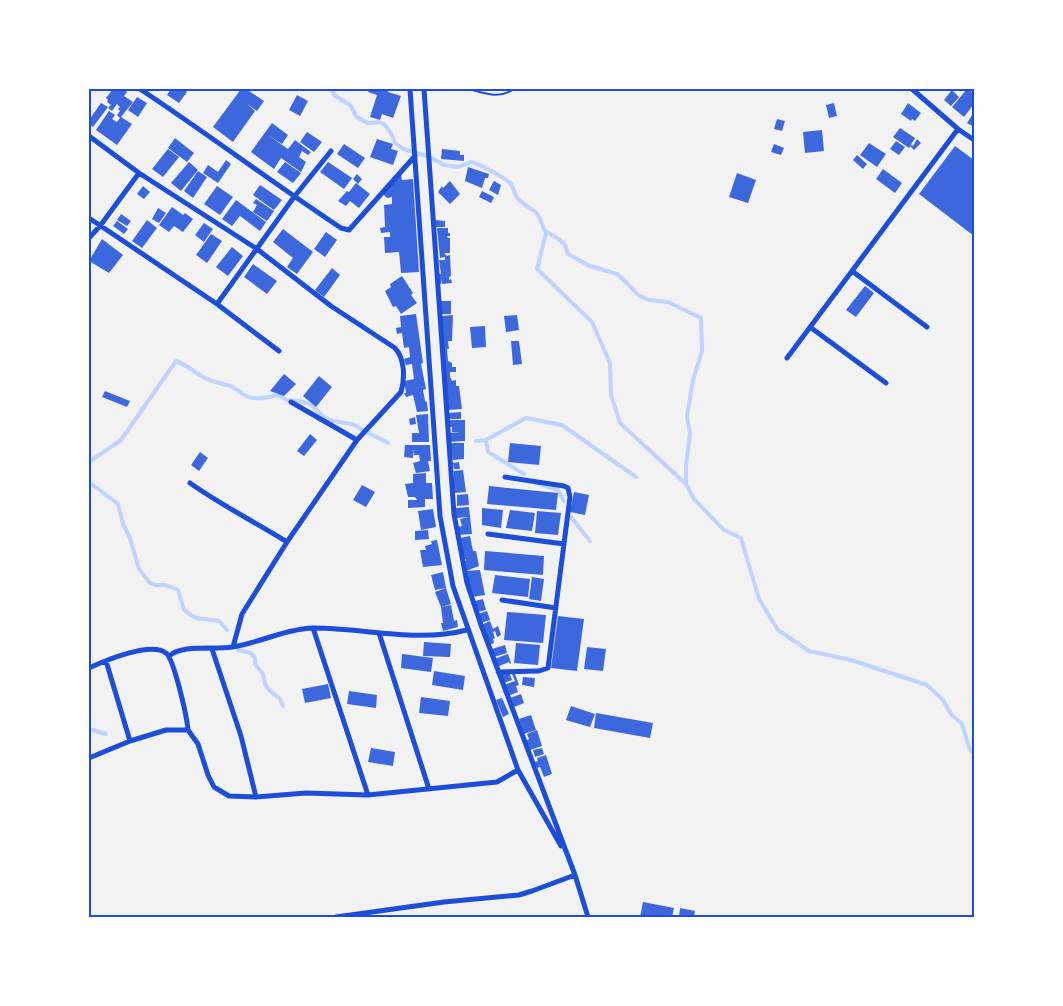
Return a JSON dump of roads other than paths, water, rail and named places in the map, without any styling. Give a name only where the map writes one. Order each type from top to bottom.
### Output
[{"type":"street","points":[[140,89],[190,122],[294,197],[341,228],[349,230],[415,156]]},
{"type":"street","points":[[410,89],[440,516],[452,586],[518,770],[569,861]]},
{"type":"street","points":[[424,89],[454,514],[467,583],[498,672],[575,875],[588,917]]},
{"type":"street","points":[[912,89],[958,129],[974,140]]},
{"type":"street","points":[[787,358],[958,129]]},
{"type":"street","points":[[89,136],[139,172],[257,249],[330,306],[400,353],[403,372],[401,392],[357,440],[287,542],[242,614],[233,647]]},
{"type":"street","points":[[217,304],[294,197],[331,151]]},
{"type":"street","points":[[89,238],[100,226],[139,172]]},
{"type":"street","points":[[89,218],[217,304],[280,351]]},
{"type":"street","points":[[852,271],[927,327]]},
{"type":"street","points":[[810,327],[886,383]]},
{"type":"street","points":[[291,402],[357,440]]},
{"type":"street","points":[[498,672],[539,671],[548,668],[570,497],[568,488],[505,477]]},
{"type":"street","points":[[190,483],[215,500],[287,542]]},
{"type":"street","points":[[488,534],[564,544]]},
{"type":"street","points":[[502,600],[556,608]]},
{"type":"street","points":[[169,656],[178,650],[233,647],[272,635],[313,628],[418,636],[451,634],[467,630]]},
{"type":"street","points":[[313,628],[368,795]]},
{"type":"street","points":[[379,633],[429,789]]},
{"type":"street","points":[[89,668],[106,661],[149,649],[165,652],[169,656],[187,719],[188,730],[198,744],[208,775],[214,787],[229,796],[306,793],[368,795],[497,782],[518,770]]},
{"type":"street","points":[[212,649],[241,736],[256,796]]},
{"type":"street","points":[[106,661],[130,741]]},
{"type":"street","points":[[89,758],[130,741],[166,730],[188,730]]},
{"type":"street","points":[[336,917],[444,902],[519,895],[575,875]]},
{"type":"waterway","points":[[332,89],[334,95],[351,106],[356,116],[368,123],[379,122],[384,124],[391,133],[395,143],[403,149],[430,157],[444,165],[458,167],[471,162],[507,180],[519,200],[537,214],[544,230],[560,240],[565,245],[568,254],[590,266],[617,274],[638,295],[649,300],[668,302],[701,318],[702,351],[693,380],[687,416],[690,434],[686,484],[694,499],[724,530],[741,538],[759,599],[778,630],[809,651],[851,660],[927,685],[943,700],[951,714],[962,724],[970,750],[974,753]]},
{"type":"waterway","points":[[546,233],[537,269],[592,322],[610,363],[611,395],[620,423],[686,484]]},
{"type":"waterway","points":[[89,462],[121,440],[176,361],[184,364],[206,379],[230,386],[251,398],[277,395],[287,400],[310,404],[324,417],[333,421],[352,424],[388,443]]},
{"type":"waterway","points":[[486,440],[526,418],[562,425],[636,477]]},
{"type":"waterway","points":[[476,441],[486,440],[488,452],[524,474]]},
{"type":"waterway","points":[[89,482],[118,504],[139,569],[150,583],[166,585],[178,590],[184,610],[196,618],[219,621],[227,630]]},
{"type":"waterway","points":[[536,483],[558,490],[564,501]]},
{"type":"waterway","points":[[571,517],[590,541]]},
{"type":"waterway","points":[[238,650],[251,653],[255,658],[255,664],[263,674],[265,684],[280,699],[283,706]]},
{"type":"waterway","points":[[89,729],[106,734]]}]
